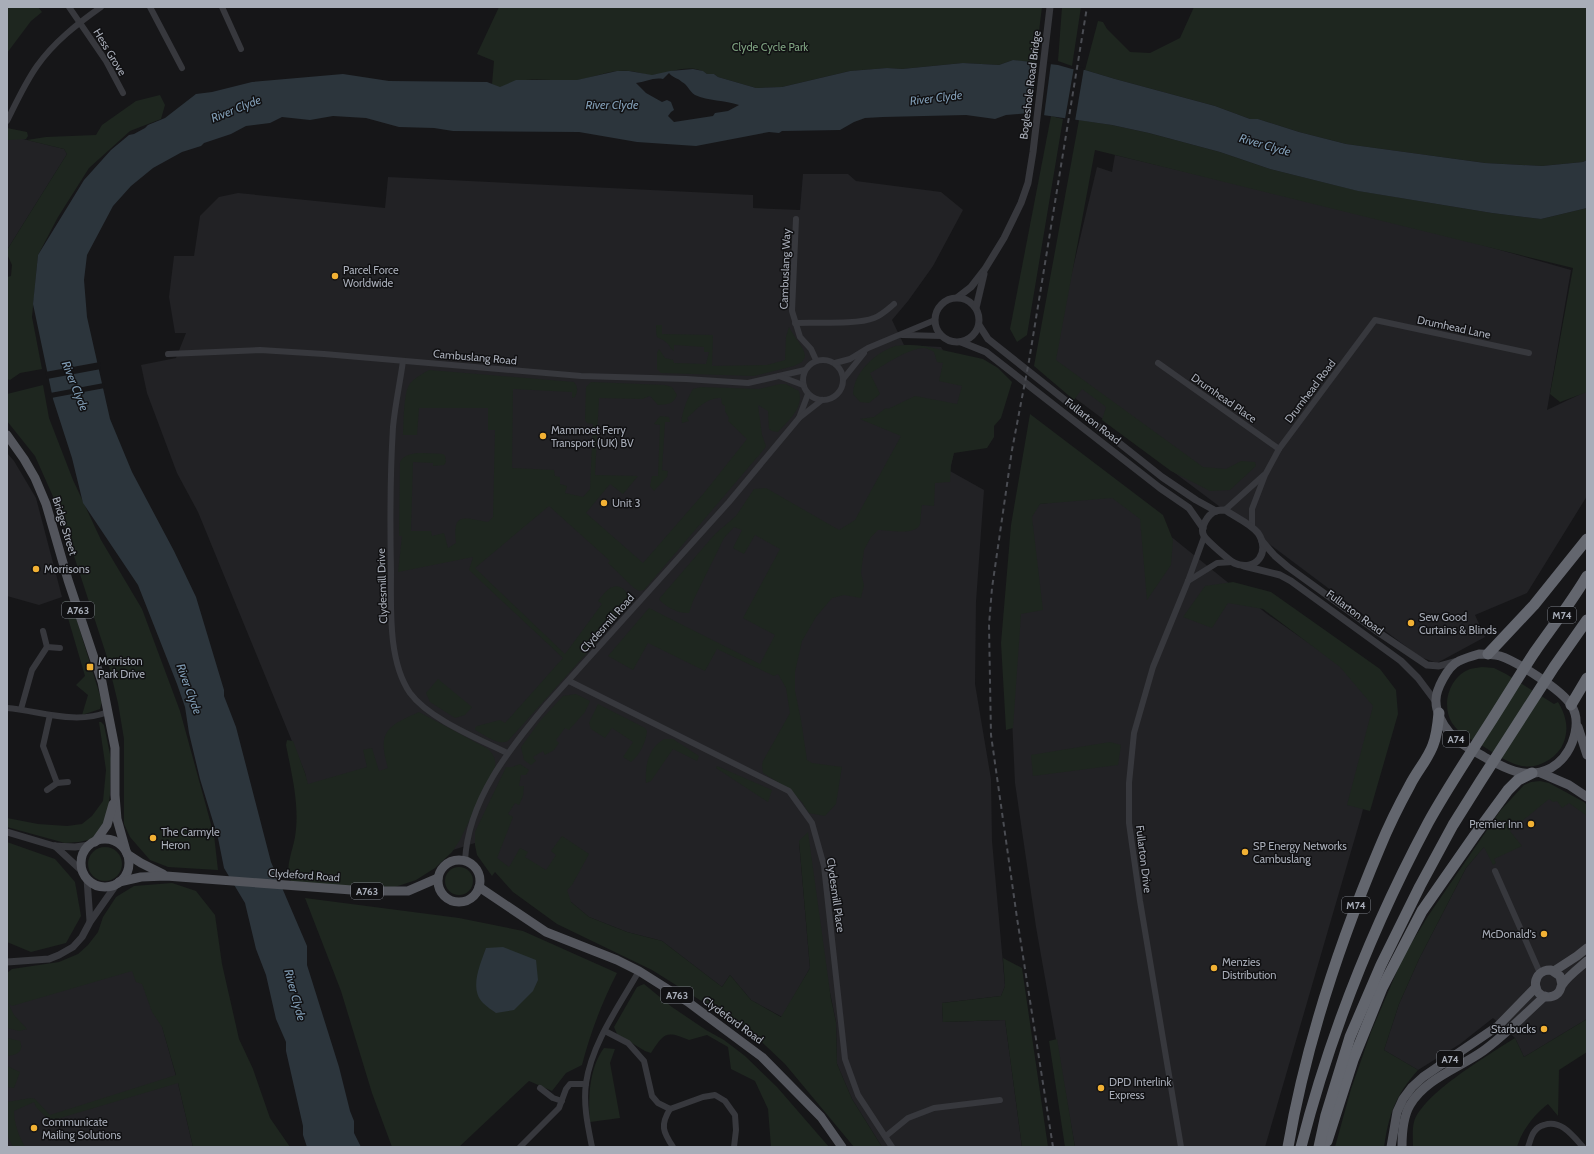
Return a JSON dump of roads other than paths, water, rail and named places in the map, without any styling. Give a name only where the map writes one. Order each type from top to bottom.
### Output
[{"type":"highway","name":"M74","points":[[1488,654],[1534,605],[1587,539]]},
{"type":"highway","name":"M74","points":[[1301,1147],[1312,1102],[1343,1010],[1372,936],[1428,822],[1534,653],[1572,601],[1587,576]]},
{"type":"highway","name":"M74","points":[[1319,1147],[1328,1108],[1350,1037],[1382,965],[1420,886],[1453,825],[1554,667],[1587,620]]},
{"type":"highway","points":[[1571,705],[1587,678]]},
{"type":"highway","name":"M74","points":[[1288,1147],[1295,1107],[1314,1030],[1335,962],[1390,822],[1411,782],[1433,747],[1437,732],[1439,713]]},
{"type":"highway","points":[[1324,1147],[1353,1060],[1382,988],[1422,911],[1508,790],[1518,780],[1536,773]]},
{"type":"main road","name":"Bridge Street","points":[[7,435],[36,478],[46,504],[68,580],[102,682],[115,748],[115,795],[117,819],[127,852]]},
{"type":"main road","name":"Fullarton Road","points":[[1587,755],[1575,713],[1571,705],[1556,689],[1515,663],[1501,657],[1488,654],[1479,654],[1458,661],[1445,675],[1438,690],[1436,702],[1443,724],[1462,744],[1512,772],[1536,773],[1569,785],[1587,797]]},
{"type":"main road","points":[[1536,773],[1553,766],[1567,753],[1575,734],[1577,723]]},
{"type":"main road","name":"Bridge Street","points":[[92,844],[107,825],[115,795]]},
{"type":"main road","points":[[106,839],[121,845],[127,852],[129,866],[127,874],[118,884],[108,887],[100,887],[93,884],[85,875],[81,864],[82,856],[92,844],[106,839]]},
{"type":"main road","name":"Clydeford Road","points":[[127,852],[141,863],[166,876]]},
{"type":"main road","points":[[451,861],[465,861],[476,868],[479,874],[480,887],[471,899],[465,902],[451,901],[440,892],[438,878],[440,871],[451,861]]},
{"type":"main road","name":"Clydeford Road","points":[[118,884],[142,876],[166,876],[365,892],[408,890],[438,878]]},
{"type":"main road","name":"Clydeford Road","points":[[480,887],[546,932],[617,960],[639,971],[688,1002],[762,1057],[821,1117],[842,1147]]},
{"type":"main road","points":[[1554,971],[1587,948]]},
{"type":"main road","name":"A74","points":[[1402,1147],[1405,1118],[1410,1105],[1420,1092],[1434,1081],[1488,1047],[1506,1033],[1545,996],[1555,996],[1559,992],[1562,985],[1587,961]]},
{"type":"main road","points":[[1545,996],[1538,992],[1536,988],[1535,982],[1540,973],[1547,970],[1554,971],[1560,976],[1562,985]]},
{"type":"main road","name":"A74","points":[[1391,1147],[1397,1112],[1402,1099],[1412,1087],[1423,1077],[1498,1026],[1536,988]]},
{"type":"street","name":"Hess Grove","points":[[69,7],[106,61],[123,93]]},
{"type":"street","points":[[7,121],[36,66],[55,44],[100,7]]},
{"type":"street","points":[[150,7],[182,68]]},
{"type":"street","points":[[222,7],[241,49]]},
{"type":"street","name":"Bogleshole Road Bridge","points":[[985,270],[1004,238],[1021,203],[1028,183],[1050,7]]},
{"type":"street","points":[[7,104],[14,106]]},
{"type":"street","name":"Cambuslang Way","points":[[796,219],[792,311],[800,337],[811,348],[816,360]]},
{"type":"street","points":[[958,297],[971,303],[976,308],[978,314],[978,325],[972,336],[962,342],[954,342],[942,336],[935,326],[934,320],[938,308],[943,302],[948,299],[958,297],[971,287],[985,270]]},
{"type":"street","points":[[976,308],[985,270]]},
{"type":"street","points":[[795,323],[858,321],[872,319],[882,314],[894,304]]},
{"type":"street","points":[[835,363],[850,359],[868,348],[934,320]]},
{"type":"street","name":"Drumhead Lane","points":[[1374,320],[1529,353]]},
{"type":"street","name":"Drumhead Road","points":[[1265,475],[1279,449],[1374,320]]},
{"type":"street","name":"Fullarton Road","points":[[978,325],[988,338],[1162,477],[1196,500],[1216,511]]},
{"type":"street","points":[[898,335],[942,336]]},
{"type":"street","name":"Fullarton Road","points":[[962,342],[986,352],[1160,488],[1189,508],[1203,528]]},
{"type":"street","points":[[844,378],[839,367],[835,363],[823,359],[816,360],[805,370],[802,380],[808,394],[822,400],[833,398],[837,395],[843,384],[844,378],[868,348]]},
{"type":"street","name":"Cambuslang Road","points":[[168,354],[260,350],[581,376],[686,379],[748,383],[805,370]]},
{"type":"street","name":"Clydesmill Drive","points":[[403,361],[393,425],[389,496],[391,610],[394,647],[400,674],[411,693],[420,703],[438,717],[507,753]]},
{"type":"street","name":"Drumhead Place","points":[[1158,363],[1279,449]]},
{"type":"street","points":[[779,376],[803,385]]},
{"type":"street","name":"Clydesmill Road","points":[[799,418],[808,394]]},
{"type":"street","name":"Clydesmill Road","points":[[465,861],[466,845],[470,827],[484,793],[507,753],[547,704],[728,502],[799,418],[822,400]]},
{"type":"street","points":[[1225,510],[1252,527],[1262,541],[1263,551],[1260,558],[1252,564],[1244,566],[1233,562],[1204,537],[1203,528],[1207,517],[1216,511],[1225,510],[1265,475]]},
{"type":"street","points":[[1252,527],[1252,510],[1265,475]]},
{"type":"street","name":"Fullarton Drive","points":[[1181,1147],[1140,901],[1129,823],[1129,783],[1134,733],[1148,682],[1204,537]]},
{"type":"street","name":"Fullarton Road","points":[[1262,541],[1275,556],[1288,567],[1375,630],[1427,665],[1439,666],[1458,661]]},
{"type":"street","points":[[1188,581],[1217,563],[1233,562]]},
{"type":"street","name":"Fullarton Road","points":[[1244,566],[1280,575],[1291,581],[1401,661],[1418,678],[1436,702]]},
{"type":"street","points":[[21,709],[32,670],[46,647],[43,631]]},
{"type":"street","points":[[46,647],[60,648]]},
{"type":"street","name":"Clydesmill Place","points":[[569,680],[789,791],[812,823],[824,866],[845,1059],[858,1095],[892,1147]]},
{"type":"street","points":[[7,708],[71,718],[90,717],[108,712]]},
{"type":"street","points":[[50,715],[43,746],[57,783]]},
{"type":"street","points":[[47,790],[57,783],[68,782]]},
{"type":"street","points":[[7,832],[54,846],[75,847],[92,844]]},
{"type":"street","points":[[54,846],[85,875],[90,922]]},
{"type":"street","points":[[1495,871],[1540,973]]},
{"type":"street","points":[[7,962],[49,959],[73,947],[82,937],[90,922],[118,884]]},
{"type":"street","points":[[592,1147],[586,1119],[586,1084],[592,1059],[605,1031],[639,971]]},
{"type":"street","points":[[605,1031],[628,1043],[644,1061],[652,1096],[658,1103],[670,1109]]},
{"type":"street","points":[[520,1147],[559,1108],[566,1088],[570,1084],[586,1084]]},
{"type":"street","points":[[540,1088],[553,1098],[562,1101]]},
{"type":"street","points":[[673,1147],[666,1136],[663,1127],[665,1117],[670,1109],[703,1096],[715,1095],[725,1101],[735,1115],[736,1130],[734,1147]]},
{"type":"street","points":[[886,1136],[908,1118],[934,1108],[1000,1100]]},
{"type":"street","points":[[1528,1147],[1534,1132],[1540,1126],[1549,1124],[1557,1124],[1564,1128],[1583,1147]]},
{"type":"water","name":"River Clyde","points":[[1013,60],[1058,65],[1072,69],[1085,70],[1215,106],[1250,119],[1258,119],[1299,132],[1346,144],[1485,163],[1542,166],[1583,162],[1587,160],[1587,208],[1541,219],[1492,213],[1358,191],[1270,169],[1220,152],[1149,133],[1112,125],[1029,113],[1006,115],[995,119],[966,115],[865,118],[840,130],[782,131],[779,133],[769,132],[696,146],[637,142],[579,132],[453,131],[434,128],[399,127],[366,118],[333,116],[310,120],[282,117],[270,123],[246,126],[231,134],[182,152],[153,168],[131,186],[113,206],[87,255],[84,280],[87,317],[110,419],[132,472],[174,551],[196,597],[224,690],[224,696],[236,727],[271,862],[307,946],[307,965],[339,1067],[354,1121],[354,1133],[361,1147],[307,1147],[303,1135],[303,1126],[286,1051],[286,1042],[276,1019],[266,975],[256,949],[245,903],[224,868],[218,838],[200,779],[189,733],[185,707],[138,585],[83,503],[72,458],[53,399],[33,304],[38,255],[84,180],[111,150],[129,135],[134,134],[148,125],[165,118],[196,94],[212,92],[252,82],[343,74],[389,81],[487,82],[500,87],[516,80],[577,80],[617,71],[629,71],[652,75],[670,71],[693,69],[703,71],[707,74],[714,74],[718,77],[756,88],[782,87],[850,71],[887,68],[902,69],[963,63],[999,65]],"holes":[[[669,73],[684,83],[695,95],[739,105],[728,111],[715,113],[713,116],[674,122],[668,116],[674,110],[671,102],[667,100],[662,102],[646,93],[636,83],[653,79],[663,79]]]},
{"type":"water","points":[[503,947],[536,960],[538,980],[533,991],[514,1010],[496,1013],[483,1003],[479,997],[476,984],[486,948]]},
{"type":"railway","points":[[1053,1147],[1017,918],[991,735],[989,625],[992,588],[1012,450],[1029,361],[1087,7]]},
{"type":"place","name":"Parcel Force Worldwide","points":[[335,276]]},
{"type":"place","name":"Mammoet Ferry Transport (UK) BV","points":[[543,436]]},
{"type":"place","name":"Unit 3","points":[[604,503]]},
{"type":"place","name":"Morrisons","points":[[36,569]]},
{"type":"place","name":"Sew Good Curtains & Blinds","points":[[1411,623]]},
{"type":"place","name":"Morriston Park Drive","points":[[90,667]]},
{"type":"place","name":"Premier Inn","points":[[1531,824]]},
{"type":"place","name":"The Carmyle Heron","points":[[153,838]]},
{"type":"place","name":"SP Energy Networks Cambuslang","points":[[1245,852]]},
{"type":"place","name":"McDonald's","points":[[1544,934]]},
{"type":"place","name":"Menzies Distribution","points":[[1214,968]]},
{"type":"place","name":"Starbucks","points":[[1544,1029]]},
{"type":"place","name":"DPD Interlink Express","points":[[1101,1088]]},
{"type":"place","name":"Communicate Mailing Solutions","points":[[34,1128]]},
{"type":"park label","name":"Clyde Cycle Park","points":[[770,47]]}]
